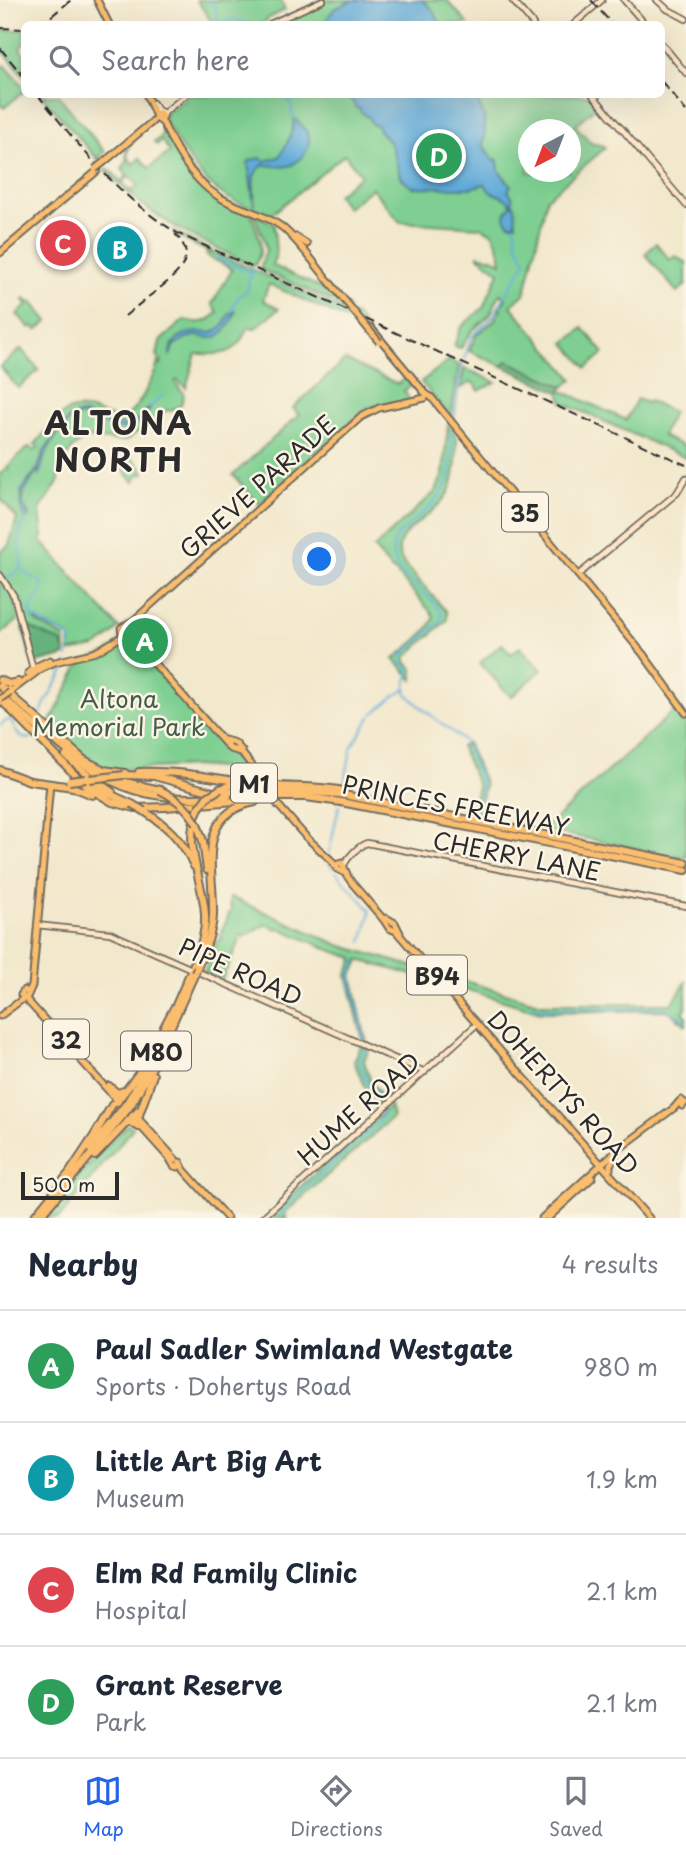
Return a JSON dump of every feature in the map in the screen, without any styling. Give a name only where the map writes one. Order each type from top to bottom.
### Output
[{"type":"highway","points":[[2,693],[9,684],[18,682]]},
{"type":"highway","name":"M1","points":[[2,693],[59,748],[101,780],[137,795],[170,802],[218,803]]},
{"type":"highway","points":[[42,731],[94,770],[116,780],[160,790],[186,808],[197,824],[205,849],[211,897],[211,918],[207,934]]},
{"type":"highway","points":[[42,731],[78,774],[90,784],[132,804]]},
{"type":"highway","name":"M1","points":[[42,731],[53,733]]},
{"type":"highway","name":"M1","points":[[42,731],[93,771],[118,785],[137,791],[158,796],[194,798],[286,791]]},
{"type":"highway","name":"M1","points":[[42,731],[91,790],[106,800],[135,808],[218,803]]},
{"type":"highway","points":[[53,733],[83,762]]},
{"type":"highway","name":"PRINCES FREEWAY","points":[[53,733],[84,760],[108,771],[179,772],[265,785],[332,788],[390,800],[416,809]]},
{"type":"highway","points":[[59,748],[92,778],[173,832],[191,859],[207,934]]},
{"type":"highway","points":[[0,768],[47,786],[59,785],[78,789],[124,806]]},
{"type":"highway","points":[[47,786],[124,775],[153,776],[212,792],[286,791]]},
{"type":"highway","points":[[207,934],[191,835],[193,821],[208,797],[220,789],[242,784],[310,789],[361,797]]},
{"type":"highway","name":"PRINCES FREEWAY","points":[[286,791],[361,797],[686,863]]},
{"type":"highway","name":"PRINCES FREEWAY","points":[[218,803],[281,797],[341,802],[686,870]]},
{"type":"highway","points":[[207,934],[213,912],[211,845],[215,831],[224,817],[241,806],[256,802],[341,802]]},
{"type":"highway","name":"M80","points":[[39,1218],[129,1103],[177,1007],[207,934]]},
{"type":"highway","points":[[66,1178],[103,1121],[111,1101],[128,1087],[144,1066],[177,1007]]},
{"type":"highway","points":[[64,1187],[133,1118],[167,1044],[177,1007]]},
{"type":"highway","points":[[109,1086],[119,1093],[128,1087]]},
{"type":"highway","name":"M80","points":[[33,1218],[122,1113]]},
{"type":"highway","points":[[133,1118],[139,1127]]},
{"type":"main road","points":[[98,0],[108,21]]},
{"type":"main road","name":"35","points":[[149,98],[197,176],[218,194],[278,221],[308,245],[333,284]]},
{"type":"main road","points":[[0,252],[159,116]]},
{"type":"main road","points":[[0,252],[96,170]]},
{"type":"main road","points":[[54,207],[62,208],[64,199]]},
{"type":"main road","name":"35","points":[[259,213],[286,230],[578,576]]},
{"type":"main road","name":"GRIEVE PARADE","points":[[126,630],[358,419],[375,409],[427,398]]},
{"type":"main road","name":"GRIEVE PARADE","points":[[2,693],[33,665],[101,651],[363,419],[427,398]]},
{"type":"main road","name":"35","points":[[512,498],[569,564],[683,712]]},
{"type":"main road","name":"DOHERTYS ROAD","points":[[126,630],[225,740],[242,753],[265,779],[290,820],[341,865],[345,873],[477,1025],[650,1217]]},
{"type":"main road","name":"GRIEVE PARADE","points":[[2,693],[18,682],[33,665]]},
{"type":"main road","points":[[35,925],[47,786]]},
{"type":"main road","points":[[25,995],[29,985],[47,786]]},
{"type":"main road","name":"32","points":[[0,1014],[25,995]]},
{"type":"main road","name":"32","points":[[25,995],[70,1041],[116,1098]]},
{"type":"main road","name":"32","points":[[25,995],[95,1080],[174,1157],[177,1165]]},
{"type":"main road","name":"DOHERTYS ROAD","points":[[477,1025],[537,1091]]},
{"type":"main road","points":[[548,1218],[612,1156],[683,1102]]},
{"type":"main road","name":"DOHERTYS ROAD","points":[[561,1117],[630,1195]]},
{"type":"main road","points":[[139,1127],[225,1218]]},
{"type":"main road","points":[[595,1153],[604,1158],[612,1156]]},
{"type":"main road","points":[[542,1218],[602,1166]]},
{"type":"street","points":[[274,21],[317,0]]},
{"type":"street","points":[[290,13],[323,0]]},
{"type":"street","points":[[512,0],[530,21]]},
{"type":"street","points":[[578,21],[602,0]]},
{"type":"street","points":[[624,0],[642,21]]},
{"type":"street","points":[[657,0],[686,19]]},
{"type":"street","points":[[665,48],[686,73]]},
{"type":"street","points":[[159,116],[181,98]]},
{"type":"street","points":[[595,98],[686,205]]},
{"type":"street","points":[[578,576],[668,500],[685,481]]},
{"type":"street","points":[[0,575],[14,597],[33,665]]},
{"type":"street","name":"CHERRY LANE","points":[[341,865],[367,843],[686,906]]},
{"type":"street","name":"PIPE ROAD","points":[[35,925],[110,933],[425,1072]]},
{"type":"street","name":"HUME ROAD","points":[[262,1218],[477,1025]]},
{"type":"green space","points":[[197,0],[281,0],[285,10],[265,21],[211,21]]},
{"type":"green space","points":[[326,0],[447,0],[465,21],[279,21]]},
{"type":"green space","points":[[0,30],[21,30],[21,72],[0,47]]},
{"type":"green space","points":[[5,65],[21,84],[21,94],[4,108],[0,104],[0,69]]},
{"type":"green space","points":[[44,98],[60,98],[105,152],[99,157],[101,163]]},
{"type":"green space","points":[[185,98],[592,98],[598,105],[581,120],[518,119],[518,182],[566,182],[547,198],[525,293],[511,306],[573,379],[564,387],[508,361],[502,366],[469,351],[476,335],[494,321],[506,298],[500,294],[490,315],[471,332],[461,348],[454,346],[461,327],[483,308],[499,272],[477,255],[502,263],[493,233],[480,227],[400,222],[372,188],[347,208],[337,195],[361,175],[345,154],[272,214],[246,206],[221,193],[205,179],[165,122],[164,115]]},
{"type":"green space","points":[[163,130],[208,192],[251,213],[261,246],[254,266],[173,226],[138,201],[103,168],[111,171],[132,192],[138,185],[129,176],[123,180],[127,176],[122,169],[127,161],[126,149],[130,145],[127,156],[133,164],[140,158],[149,168],[170,152],[162,141],[157,145],[154,142],[160,138]]},
{"type":"green space","points":[[581,132],[591,143],[605,148],[581,169]]},
{"type":"green space","points":[[254,214],[274,224],[276,255],[272,265],[338,296],[350,309],[260,269],[266,250]]},
{"type":"green space","points":[[172,231],[357,316],[365,328],[269,284],[263,300],[279,309],[254,329],[251,327],[247,330],[232,350],[221,354],[196,354],[186,388],[177,380],[175,382],[184,395],[181,405],[171,411],[167,410],[125,441],[85,438],[72,449],[59,469],[59,481],[40,510],[43,537],[40,540],[119,628],[95,647],[69,652],[70,638],[36,619],[39,624],[65,638],[64,656],[36,663],[15,595],[0,572],[0,553],[9,545],[17,518],[0,498],[0,474],[8,470],[6,468],[26,449],[30,447],[34,451],[38,448],[35,444],[66,412],[82,409],[110,417],[127,415],[136,407],[145,392],[158,362],[161,365],[162,362],[157,356],[160,341],[184,320],[203,322],[218,312],[212,304],[232,270],[207,256],[206,252],[213,254]]},
{"type":"green space","points":[[656,243],[670,260],[676,256],[686,262],[686,285],[677,292],[645,254]]},
{"type":"green space","points":[[23,299],[29,303],[32,302],[48,321],[37,330],[33,326],[30,328],[17,314],[28,305]]},
{"type":"green space","points":[[583,328],[604,353],[587,368],[565,343]]},
{"type":"green space","points":[[21,349],[39,370],[18,388],[0,367]]},
{"type":"green space","points":[[345,360],[398,384],[407,376],[412,384],[404,391],[410,400],[367,408],[259,504],[233,475],[299,415],[293,408]]},
{"type":"green space","points":[[449,360],[459,365],[451,418],[421,382]]},
{"type":"green space","points":[[507,361],[564,387],[559,392],[502,366]]},
{"type":"green space","points":[[464,368],[496,382],[479,391],[471,382],[461,388]]},
{"type":"green space","points":[[560,390],[626,420],[637,399],[647,403],[649,401],[673,412],[662,436],[686,447],[686,458],[563,403]]},
{"type":"green space","points":[[448,425],[457,437],[452,485],[445,498],[408,531],[399,546],[399,554],[404,564],[447,612],[447,620],[406,657],[406,662],[413,669],[413,680],[394,659],[422,634],[434,617],[374,548],[436,491],[443,474]]},
{"type":"green space","points":[[128,454],[144,473],[138,475],[134,482],[118,464]]},
{"type":"green space","points":[[0,578],[12,593],[18,620],[0,635]]},
{"type":"green space","points":[[22,624],[61,642],[65,650],[64,656],[36,663],[31,658]]},
{"type":"green space","name":"Altona Memorial Park","points":[[127,636],[245,770],[195,766],[109,770],[89,759],[53,730],[56,727],[51,721],[81,662],[106,653]]},
{"type":"green space","points":[[502,644],[511,654],[520,647],[542,670],[511,697],[480,663]]},
{"type":"green space","points":[[676,709],[686,721],[686,858],[543,830]]},
{"type":"green space","points":[[467,743],[485,784],[479,813],[472,812],[478,786],[461,747]]},
{"type":"green space","points":[[230,897],[339,945],[428,971],[438,982],[359,960],[352,976],[367,1044],[361,1041],[363,1040],[347,975],[354,958],[267,924],[241,937],[222,980],[204,972],[218,940],[222,938],[220,936],[232,907],[229,906]]},
{"type":"green space","points":[[441,974],[542,1004],[672,1004],[686,982],[686,1008],[683,1012],[686,1015],[686,1025],[668,1010],[541,1012],[448,984]]},
{"type":"green space","points":[[361,1046],[369,1049],[364,1061],[371,1082],[387,1102],[381,1108],[364,1086],[354,1061]]},
{"type":"green space","points":[[390,1106],[393,1117],[286,1212],[287,1218],[274,1218],[270,1214]]},
{"type":"green space","points":[[128,1124],[133,1128],[59,1218],[42,1218],[68,1186]]},
{"type":"water","points":[[353,0],[421,0],[431,8],[439,21],[325,21],[334,9]]},
{"type":"water","points":[[349,98],[476,98],[484,116],[483,145],[493,160],[498,161],[499,171],[511,185],[508,191],[515,206],[516,224],[510,224],[505,217],[510,202],[490,192],[485,184],[470,188],[413,187],[407,184],[400,174],[390,144],[378,126],[372,124]]},
{"type":"water","points":[[294,118],[309,136],[309,145],[302,157],[290,165],[264,165],[259,169],[253,182],[254,205],[248,163],[261,158],[265,161],[279,157],[290,138]]},
{"type":"water","points":[[236,310],[220,335],[211,338],[188,337],[173,346],[170,356],[171,348],[179,337],[198,332],[212,333],[223,326],[230,313]]},
{"type":"water","points":[[151,406],[139,423],[126,429],[111,427],[83,416],[68,422],[50,445],[39,475],[38,470],[22,495],[29,516],[25,519],[21,507],[21,491],[38,468],[44,451],[68,419],[85,414],[100,421],[128,426]]},
{"type":"waterway","points":[[208,0],[215,6],[218,21]]},
{"type":"waterway","points":[[227,21],[233,18],[240,21]]},
{"type":"waterway","points":[[287,98],[295,119]]},
{"type":"waterway","points":[[454,420],[461,369],[471,337],[492,318],[526,261],[517,243],[515,225]]},
{"type":"waterway","points":[[217,258],[249,272],[255,270]]},
{"type":"waterway","points":[[231,313],[237,298],[247,291],[248,280],[253,273]]},
{"type":"waterway","points":[[149,408],[163,395]]},
{"type":"waterway","points":[[399,694],[405,689],[409,674],[408,667],[401,660],[403,654],[440,622],[442,615],[428,597],[400,571],[394,561],[393,550],[396,537],[435,501],[446,484],[451,464],[452,431]]},
{"type":"waterway","points":[[25,517],[18,539],[22,568],[42,583],[31,614],[33,619],[36,618],[70,638],[68,657]]},
{"type":"waterway","points":[[7,578],[21,569]]},
{"type":"waterway","points":[[40,717],[67,663]]},
{"type":"waterway","points":[[406,688],[407,694],[422,708]]},
{"type":"waterway","points":[[373,714],[397,694]]},
{"type":"waterway","points":[[423,709],[464,741]]},
{"type":"waterway","points":[[351,748],[371,716]]},
{"type":"waterway","points":[[0,725],[10,719],[21,736],[29,739],[34,735]]},
{"type":"waterway","points":[[465,743],[482,784],[477,812]]},
{"type":"waterway","points":[[344,786],[351,750]]},
{"type":"waterway","points":[[329,853],[339,806]]},
{"type":"waterway","points":[[328,861],[333,869]]},
{"type":"waterway","points":[[336,872],[370,910],[362,942]]},
{"type":"waterway","points":[[357,960],[350,976],[365,1042]]},
{"type":"waterway","points":[[532,1007],[666,1008],[686,1021]]},
{"type":"waterway","points":[[281,1218],[285,1206],[373,1128],[383,1114],[381,1097],[368,1084],[359,1063],[365,1048]]},
{"type":"railway","points":[[44,21],[71,0]]},
{"type":"railway","points":[[591,0],[609,21]]},
{"type":"railway","points":[[0,28],[21,29]]},
{"type":"railway","points":[[0,48],[21,73]]},
{"type":"railway","points":[[665,86],[686,111]]},
{"type":"railway","points":[[40,98],[119,188],[157,220],[179,234],[686,465]]},
{"type":"railway","points":[[125,316],[167,282],[183,264],[185,250],[175,234]]},
{"type":"place","name":"Grant Reserve","points":[[439,156]]},
{"type":"place","name":"Elm Rd Family Clinic","points":[[63,243]]},
{"type":"place","name":"Little Art Big Art","points":[[120,249]]},
{"type":"place","name":"Paul Sadler Swimland Westgate","points":[[145,641]]},
{"type":"district","name":"ALTONA NORTH","points":[[119,440]]}]
